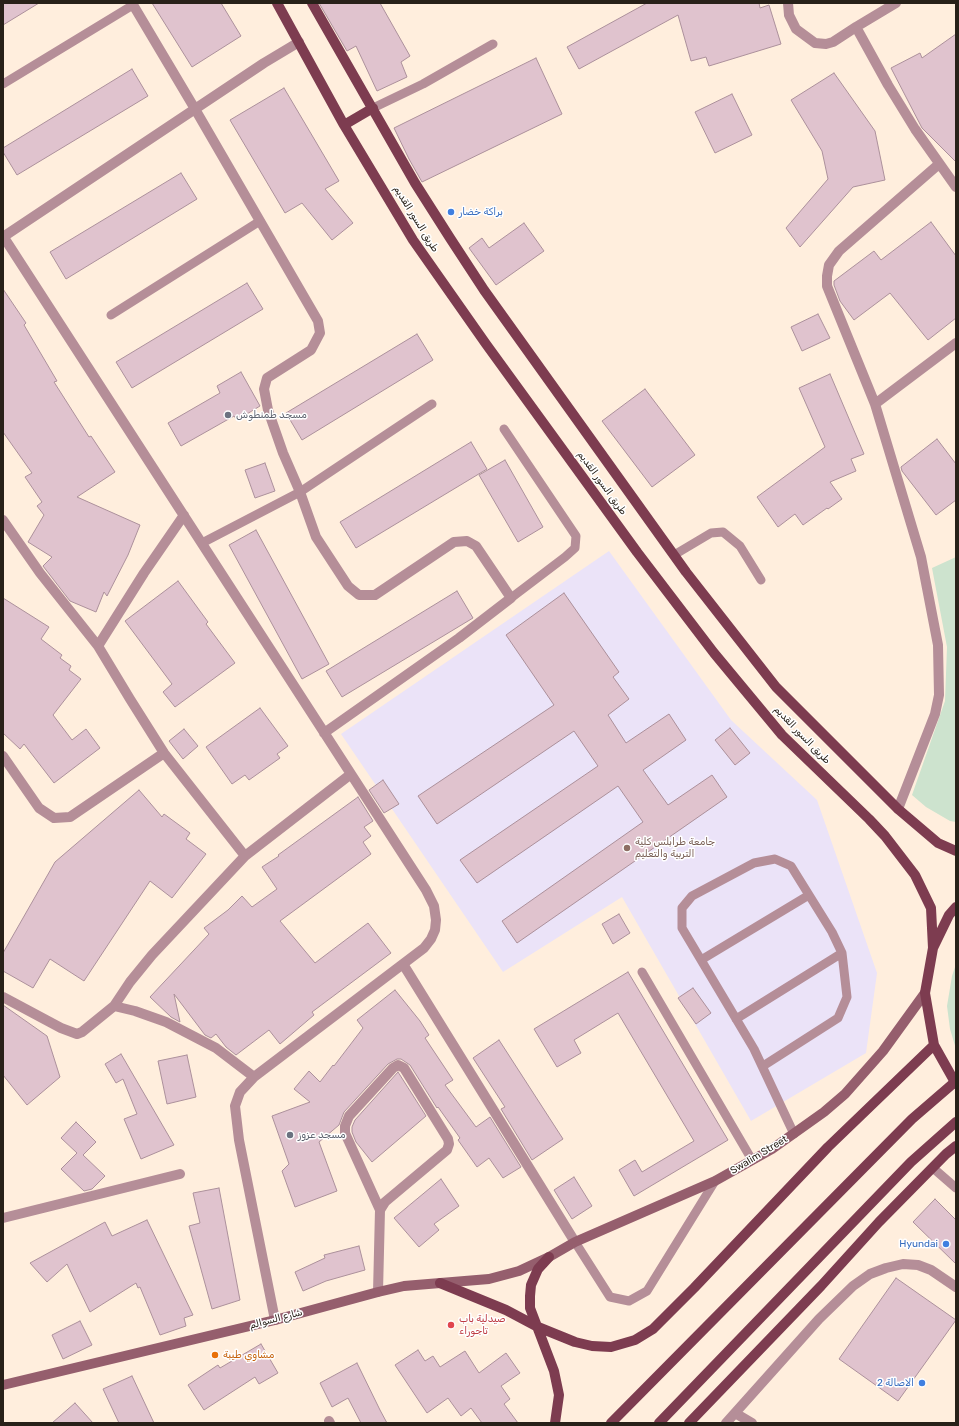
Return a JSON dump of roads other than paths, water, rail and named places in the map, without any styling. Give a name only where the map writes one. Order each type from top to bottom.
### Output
[{"type":"main road","name":"طريق السور القديم","points":[[277,3],[344,125],[414,240],[449,292],[637,552],[714,653],[782,735],[869,819],[885,836],[915,875],[932,908],[933,948]]},
{"type":"main road","name":"طريق السور القديم","points":[[312,3],[373,108],[414,183],[454,245],[484,290],[674,556],[776,687],[898,809],[938,843],[956,851]]},
{"type":"main road","points":[[344,125],[373,108]]},
{"type":"main road","points":[[956,907],[950,915],[933,948],[925,993],[934,1046],[956,1084]]},
{"type":"main road","name":"Swalim Street","points":[[549,1257],[575,1242],[715,1181],[772,1149],[794,1134],[824,1112],[861,1077],[883,1051],[925,993]]},
{"type":"main road","points":[[440,1283],[506,1310],[538,1327],[575,1342],[592,1346],[611,1347],[635,1340],[653,1329],[700,1283],[828,1147],[934,1046]]},
{"type":"main road","points":[[611,1423],[901,1130],[956,1081]]},
{"type":"main road","points":[[659,1423],[911,1162],[956,1122]]},
{"type":"main road","points":[[689,1423],[880,1222],[956,1146]]},
{"type":"main road","points":[[549,1257],[538,1270],[532,1284],[530,1308],[554,1371],[559,1395],[555,1423]]},
{"type":"main road","name":"شارع السوالم","points":[[3,1385],[275,1320],[404,1286],[489,1279],[519,1271],[549,1257]]},
{"type":"street","points":[[788,3],[788,15],[796,29],[815,43],[826,44],[833,42],[896,3]]},
{"type":"street","points":[[132,4],[318,321],[320,333],[311,350],[267,378],[264,390],[268,410],[316,537],[348,586],[359,596],[375,595],[454,542],[466,541],[476,546],[511,598],[459,638],[324,733]]},
{"type":"street","points":[[856,27],[892,92],[915,129],[956,187]]},
{"type":"street","points":[[275,1320],[239,1140],[235,1106],[240,1092],[254,1077],[424,948],[431,939],[436,920],[434,906],[426,890],[3,236],[299,42]]},
{"type":"street","points":[[898,809],[935,714],[939,695],[938,645],[921,557],[875,404],[827,286],[827,276],[829,266],[839,251],[939,164]]},
{"type":"street","points":[[875,404],[956,343]]},
{"type":"street","points":[[98,646],[144,573],[184,515]]},
{"type":"street","points":[[3,520],[40,573],[98,646],[164,753],[245,856]]},
{"type":"street","points":[[3,756],[39,808],[54,818],[70,817],[164,753]]},
{"type":"street","points":[[3,997],[61,1028],[77,1034],[82,1032],[114,1006],[130,982],[152,956],[245,856],[351,774]]},
{"type":"street","points":[[404,964],[575,1242]]},
{"type":"street","points":[[114,1006],[135,1011],[166,1022],[216,1048],[254,1077]]},
{"type":"street","points":[[378,1292],[380,1210],[345,1133],[345,1126],[349,1116],[393,1068],[398,1065],[404,1068],[448,1139],[449,1144],[448,1150],[385,1202],[380,1210]]},
{"type":"street","points":[[3,1218],[180,1174]]},
{"type":"street","points":[[726,1423],[820,1319],[853,1286],[870,1274],[903,1264],[918,1265],[932,1270],[956,1287]]},
{"type":"street","points":[[735,1413],[752,1423]]},
{"type":"lane","points":[[3,84],[132,4]]},
{"type":"lane","points":[[373,108],[423,84],[493,44]]},
{"type":"lane","points":[[111,315],[260,221]]},
{"type":"lane","points":[[202,543],[300,492],[432,404]]},
{"type":"lane","points":[[504,429],[576,536],[575,548],[565,558],[511,598]]},
{"type":"lane","points":[[674,556],[711,533],[723,532],[740,546],[749,558],[761,580]]},
{"type":"lane","points":[[763,1066],[838,1018],[847,997],[842,953],[832,932],[791,866],[775,859],[754,863],[692,896],[682,908],[682,928],[763,1066],[794,1134]]},
{"type":"lane","points":[[701,960],[809,895]]},
{"type":"lane","points":[[736,1018],[842,953]]},
{"type":"lane","points":[[642,972],[752,1160]]},
{"type":"lane","points":[[933,1168],[956,1188]]},
{"type":"lane","points":[[575,1242],[610,1297],[629,1300],[647,1291],[715,1181]]},
{"type":"place","name":"براكة خضار","points":[[451,212]]},
{"type":"place","name":"مسجد طمنطوش","points":[[228,415]]},
{"type":"place","name":"جامعة طرابلس كلية التربية والتعليم","points":[[627,848]]},
{"type":"place","name":"مسجد عزوز","points":[[290,1135]]},
{"type":"place","name":"Hyundai","points":[[946,1244]]},
{"type":"place","name":"صيدلية باب تاجوراء","points":[[451,1325]]},
{"type":"place","name":"مشاوي طيبة","points":[[215,1355]]},
{"type":"place","name":"الاصالة 2","points":[[922,1383]]}]
